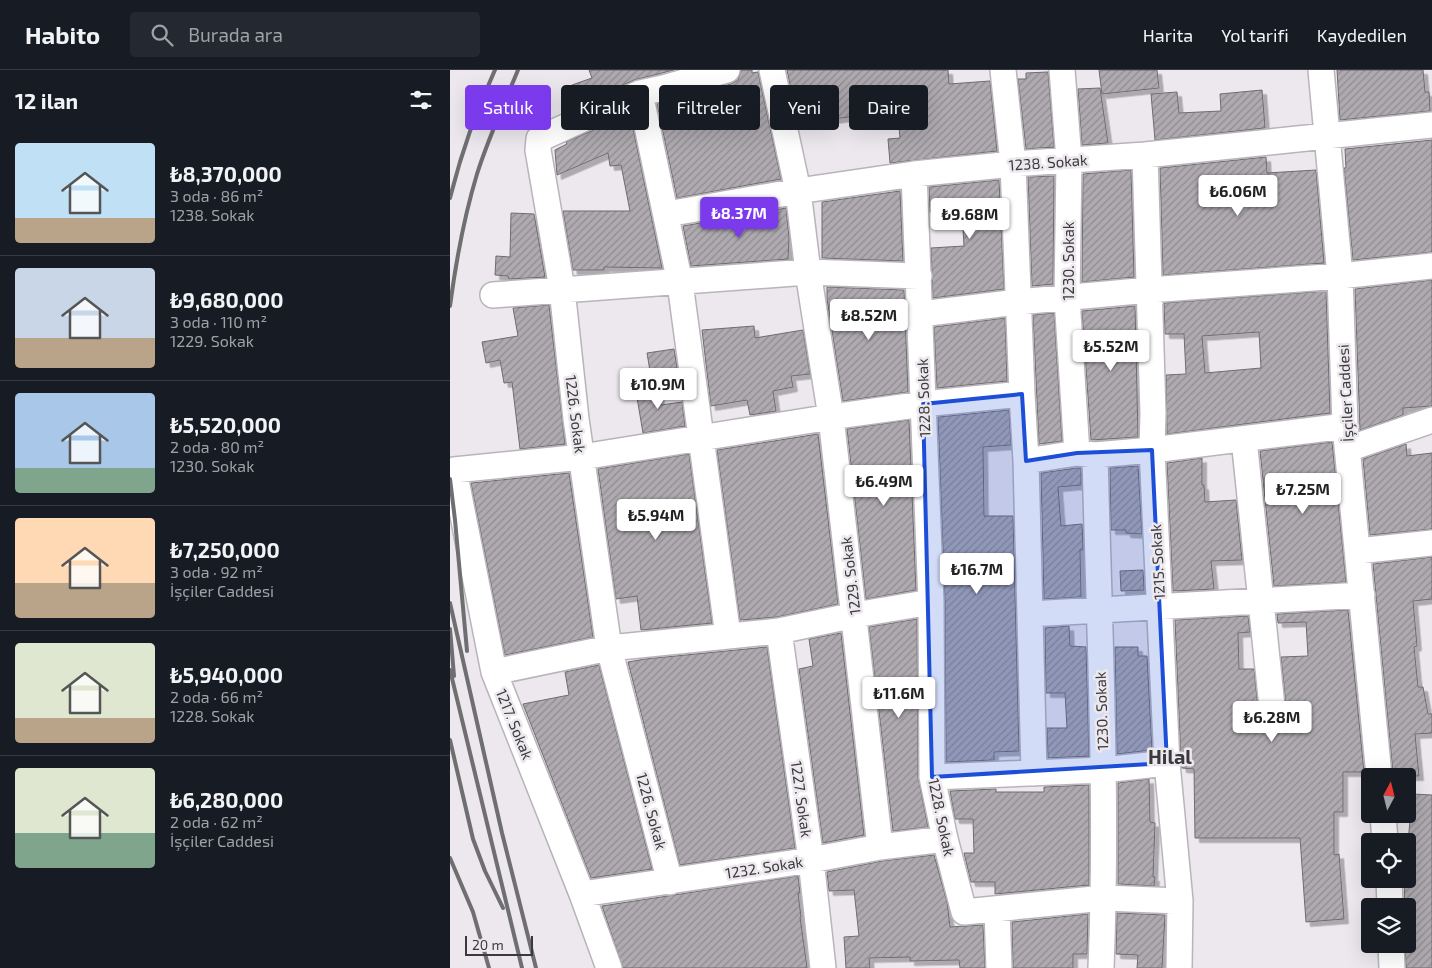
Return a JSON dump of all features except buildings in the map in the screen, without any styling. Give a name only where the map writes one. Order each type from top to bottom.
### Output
[{"type":"street","name":"1226. Sokak","points":[[670,882],[609,648],[582,457],[562,289],[538,150],[539,139],[654,84],[726,70]]},
{"type":"street","name":"1229. Sokak","points":[[772,70],[798,191],[808,272],[832,417],[880,847]]},
{"type":"street","points":[[1003,70],[1013,164],[1026,461],[1034,772]]},
{"type":"street","name":"1230. Sokak","points":[[1062,70],[1069,160],[1067,298],[1086,454],[1099,610],[1104,898],[1101,968]]},
{"type":"street","name":"İşçiler Caddesi","points":[[1321,70],[1340,276],[1347,437],[1378,768]]},
{"type":"street","points":[[654,84],[667,214],[680,282],[728,636]]},
{"type":"street","name":"1238. Sokak","points":[[667,214],[798,191],[914,174],[1013,164],[1145,155],[1432,125]]},
{"type":"street","name":"1215. Sokak","points":[[1145,155],[1153,413],[1152,450],[1167,764],[1180,901],[1179,968]]},
{"type":"street","name":"1228. Sokak","points":[[914,174],[931,602],[932,778],[945,839],[964,912],[1104,898],[1180,901]]},
{"type":"street","points":[[921,314],[1018,302],[1340,276],[1432,266]]},
{"type":"street","points":[[493,295],[808,272],[919,276]]},
{"type":"street","points":[[582,457],[832,417],[923,404],[1022,394]]},
{"type":"street","points":[[1026,461],[1086,454],[1152,450],[1244,438],[1347,437],[1432,420]]},
{"type":"street","points":[[1244,438],[1273,716]]},
{"type":"street","name":"1217. Sokak","points":[[582,457],[454,470],[494,672],[582,894],[609,968]]},
{"type":"street","points":[[1358,550],[1432,543]]},
{"type":"street","points":[[1030,614],[1362,595]]},
{"type":"street","points":[[494,672],[609,648],[779,630],[855,614],[931,602]]},
{"type":"street","name":"1227. Sokak","points":[[779,630],[811,860],[823,968]]},
{"type":"street","points":[[932,778],[1103,770],[1167,764]]},
{"type":"street","name":"1232. Sokak","points":[[582,894],[811,860],[880,847],[945,839]]},
{"type":"street","points":[[997,910],[999,968]]},
{"type":"street","points":[[1391,953],[1392,968]]},
{"type":"highlighted area","points":[[1022,394],[1026,461],[1077,453],[1152,450],[1167,763],[932,777],[923,404]]},
{"type":"railway","points":[[450,198],[470,133],[495,70]]},
{"type":"railway","points":[[450,306],[461,239],[477,174],[518,70]]},
{"type":"railway","points":[[450,479],[467,651]]},
{"type":"railway","points":[[450,603],[502,833],[536,968]]},
{"type":"railway","points":[[450,629],[454,676]]},
{"type":"railway","points":[[450,670],[522,968]]},
{"type":"railway","points":[[450,740],[473,839],[485,871],[503,908]]},
{"type":"railway","points":[[450,858],[473,912],[489,968]]},
{"type":"district","name":"Hilal","points":[[1170,756]]}]
